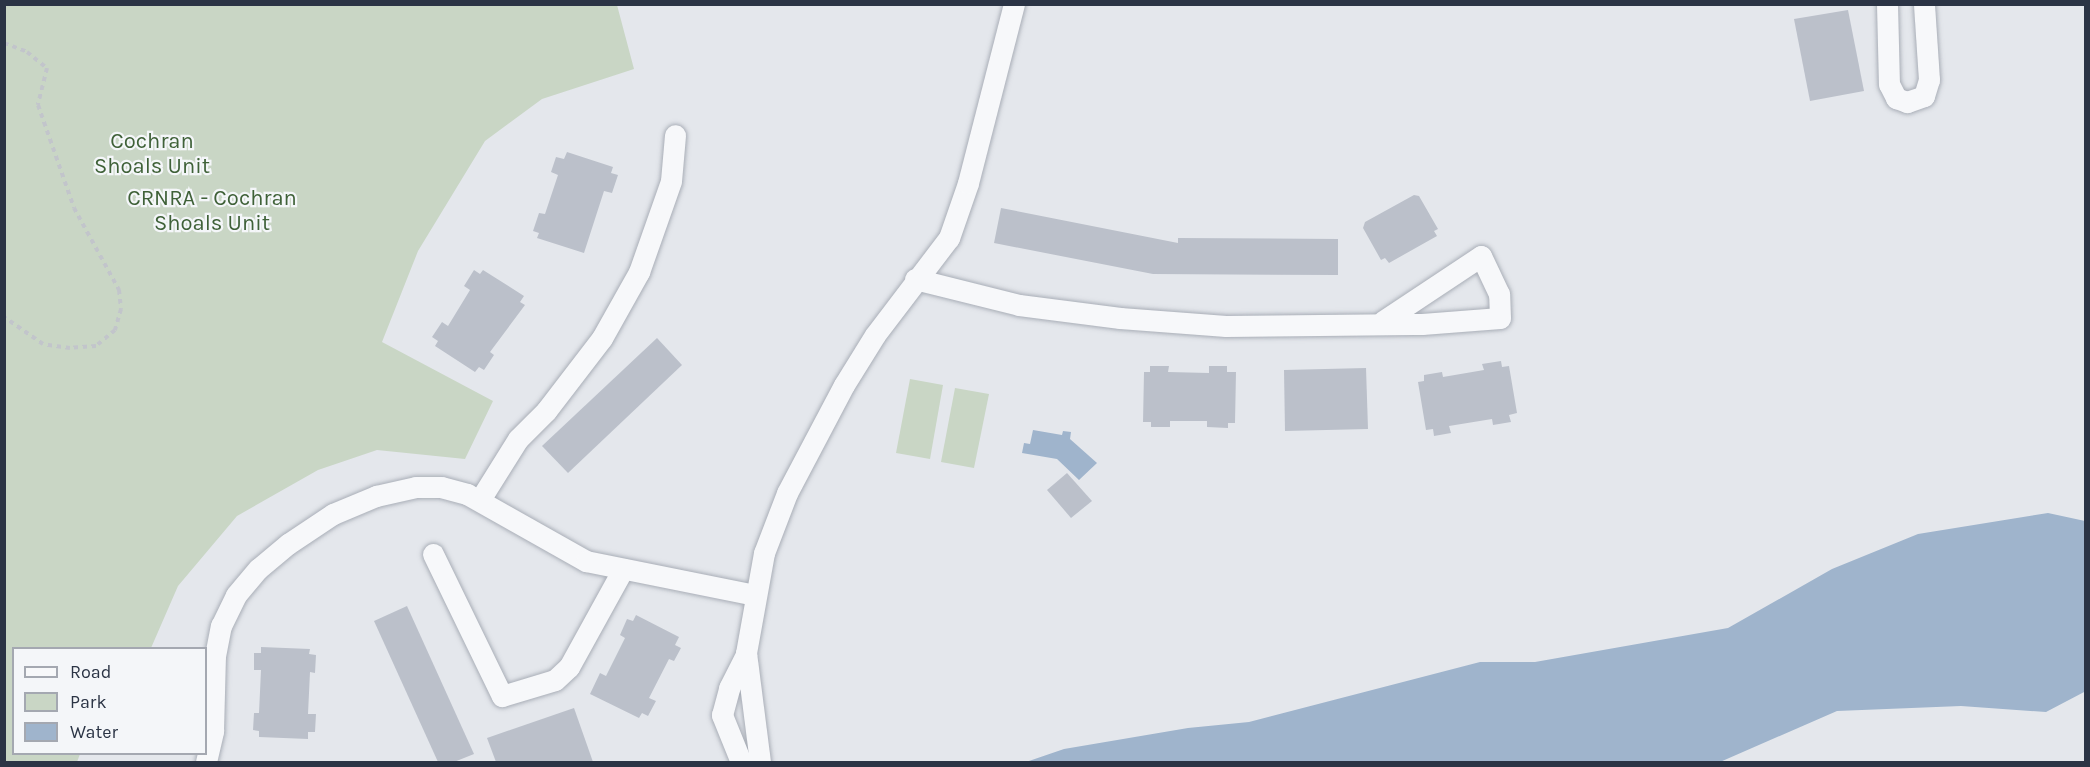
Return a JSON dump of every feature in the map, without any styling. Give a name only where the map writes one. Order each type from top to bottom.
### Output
[{"type":"street","points":[[760,762],[746,653],[764,553],[787,493],[844,385],[915,279],[949,237],[968,183],[1014,4]]},
{"type":"street","points":[[1887,4],[1889,84],[1896,98],[1907,102],[1924,96],[1929,80],[1924,4]]},
{"type":"street","points":[[481,498],[518,439],[546,411],[602,338],[639,272],[671,181],[675,135]]},
{"type":"street","points":[[915,279],[1019,305],[1120,318],[1226,326],[1383,321],[1422,324],[1500,318],[1499,294],[1481,256],[1383,321]]},
{"type":"street","points":[[206,762],[213,731],[214,656],[221,626],[236,595],[258,569],[333,514],[376,496],[416,487],[441,487],[481,498],[586,561],[755,595]]},
{"type":"street","points":[[432,554],[502,696],[555,680],[569,666],[623,569]]},
{"type":"street","points":[[741,762],[722,715],[729,688],[746,653]]},
{"type":"path","points":[[4,43],[27,52],[48,68],[38,105],[74,208],[119,290],[121,309],[116,330],[96,346],[70,348],[43,344],[4,317]]},
{"type":"green space","name":"Cochran Shoals Unit","points":[[4,5],[617,5],[634,69],[542,99],[485,141],[418,251],[382,342],[493,401],[465,459],[377,450],[318,470],[237,516],[178,586],[151,647],[12,647],[12,755],[80,755],[77,762],[5,762]]},
{"type":"green space","points":[[910,379],[943,385],[930,459],[896,453]]},
{"type":"green space","points":[[955,388],[989,394],[974,468],[941,462]]},
{"type":"water","points":[[1033,430],[1062,435],[1063,431],[1071,432],[1070,439],[1097,463],[1079,480],[1057,459],[1022,453],[1024,443],[1030,444]]},
{"type":"water","points":[[2048,513],[2085,521],[2086,691],[2046,712],[1961,706],[1837,711],[1720,762],[1026,762],[1064,749],[1188,728],[1249,722],[1480,662],[1535,662],[1728,628],[1832,569],[1918,534]]},
{"type":"building","points":[[1848,10],[1864,91],[1810,101],[1794,19]]},
{"type":"building","points":[[567,152],[613,167],[611,173],[618,175],[612,193],[604,191],[584,253],[537,238],[539,233],[533,231],[539,213],[545,214],[558,175],[551,172],[556,157],[564,159]]},
{"type":"building","points":[[1414,195],[1419,196],[1438,229],[1434,231],[1437,236],[1389,263],[1385,258],[1381,260],[1363,228],[1365,222]]},
{"type":"building","points":[[1001,208],[1178,243],[1178,238],[1338,239],[1338,275],[1153,274],[994,243]]},
{"type":"building","points":[[474,270],[480,274],[483,270],[524,296],[520,302],[525,305],[490,352],[494,355],[484,370],[479,367],[475,372],[435,346],[438,341],[432,337],[442,322],[448,326],[470,290],[464,286]]},
{"type":"building","points":[[657,338],[682,365],[568,473],[542,446]]},
{"type":"building","points":[[1501,361],[1502,367],[1509,366],[1517,413],[1509,415],[1511,422],[1493,425],[1492,419],[1449,426],[1451,433],[1434,436],[1433,429],[1426,430],[1418,382],[1424,381],[1424,375],[1442,372],[1443,377],[1484,370],[1482,364]]},
{"type":"building","points":[[1150,366],[1169,366],[1168,372],[1209,373],[1209,366],[1227,366],[1227,372],[1236,372],[1235,423],[1228,423],[1228,428],[1207,427],[1207,421],[1170,421],[1170,427],[1151,427],[1151,422],[1143,422],[1144,372],[1150,372]]},
{"type":"building","points":[[1366,368],[1368,429],[1285,431],[1284,370]]},
{"type":"building","points":[[1067,473],[1092,501],[1071,518],[1047,490]]},
{"type":"building","points":[[407,606],[474,754],[454,762],[438,762],[374,621]]},
{"type":"building","points":[[636,615],[679,637],[675,645],[681,648],[674,661],[669,659],[649,698],[656,701],[648,716],[642,713],[639,718],[590,694],[600,673],[606,676],[625,638],[620,635],[627,619],[633,621]]},
{"type":"building","points":[[261,647],[310,649],[309,654],[316,655],[315,673],[310,672],[308,714],[316,714],[315,732],[308,732],[308,739],[259,737],[259,731],[253,730],[254,713],[259,713],[261,670],[254,670],[254,653],[261,653]]},
{"type":"building","points":[[574,708],[593,762],[496,762],[487,738]]},
{"type":"park label","name":"CRNRA - Cochran Shoals Unit","points":[[212,210]]}]
